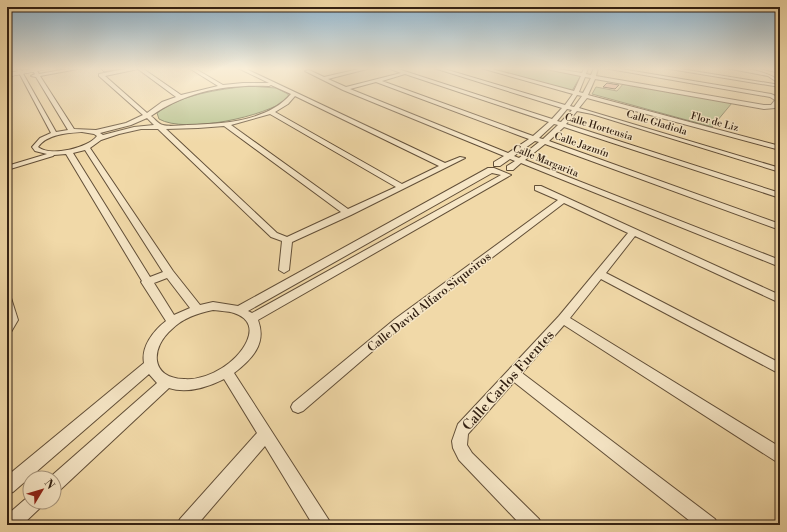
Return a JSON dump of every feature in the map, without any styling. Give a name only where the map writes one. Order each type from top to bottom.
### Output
[{"type":"street","points":[[32,93],[55,134]]},
{"type":"street","points":[[48,93],[72,131]]},
{"type":"street","points":[[121,93],[159,126],[274,235],[287,240],[348,213],[462,158]]},
{"type":"street","points":[[174,93],[180,97]]},
{"type":"street","points":[[7,162],[42,152],[68,152],[86,146],[98,135],[147,116],[158,106],[180,97],[198,93]]},
{"type":"street","name":"Calle Margarita","points":[[354,93],[780,264]]},
{"type":"street","name":"Calle Jazmín","points":[[409,93],[532,138],[569,149],[780,227]]},
{"type":"street","name":"Calle Hortensia","points":[[464,93],[780,196]]},
{"type":"street","name":"Calle Gladiola","points":[[519,93],[576,110],[593,113],[780,170]]},
{"type":"street","name":"Flor de Liz","points":[[572,93],[780,148]]},
{"type":"street","points":[[252,319],[509,171],[542,141],[563,125],[576,110],[587,93]]},
{"type":"street","points":[[683,93],[768,108],[774,107],[778,99],[771,96],[752,93]]},
{"type":"street","points":[[42,152],[37,150],[36,144],[55,134],[72,131],[98,135],[159,126],[186,128],[226,124],[271,112],[291,100],[294,94],[445,166]]},
{"type":"street","points":[[240,310],[496,167],[552,122],[576,94]]},
{"type":"street","points":[[271,112],[402,187]]},
{"type":"street","points":[[226,124],[348,213]]},
{"type":"street","points":[[86,146],[169,273],[197,310]]},
{"type":"street","points":[[68,152],[146,282],[172,322]]},
{"type":"street","points":[[7,168],[58,153]]},
{"type":"street","points":[[496,167],[509,171]]},
{"type":"street","points":[[538,188],[780,299]]},
{"type":"street","name":"Calle David Alfaro Siqueiros","points":[[298,407],[399,322],[563,200]]},
{"type":"street","name":"Calle Carlos Fuentes","points":[[533,525],[466,458],[459,445],[459,436],[463,429],[562,319],[634,232]]},
{"type":"street","points":[[284,270],[287,240]]},
{"type":"street","points":[[146,282],[169,273]]},
{"type":"street","points":[[599,274],[780,369]]},
{"type":"street","points":[[7,301],[12,320],[7,329]]},
{"type":"street","points":[[213,306],[228,307],[240,310],[252,319],[256,336],[253,346],[238,365],[227,373],[212,380],[195,385],[180,385],[167,382],[156,375],[150,366],[149,354],[153,343],[161,332],[172,322],[197,310],[213,306]]},
{"type":"street","points":[[562,319],[780,456]]},
{"type":"street","points":[[7,486],[150,366]]},
{"type":"street","points":[[227,373],[323,525]]},
{"type":"street","points":[[514,374],[709,525]]},
{"type":"street","points":[[62,477],[167,382]]},
{"type":"street","points":[[186,525],[265,435]]},
{"type":"street","points":[[9,525],[25,510]]},
{"type":"green space","points":[[286,93],[288,94],[289,98],[278,105],[263,111],[245,117],[225,121],[187,125],[171,123],[159,119],[157,113],[177,101],[200,94]]},
{"type":"green space","points":[[677,93],[732,103],[712,127],[592,94]]}]
